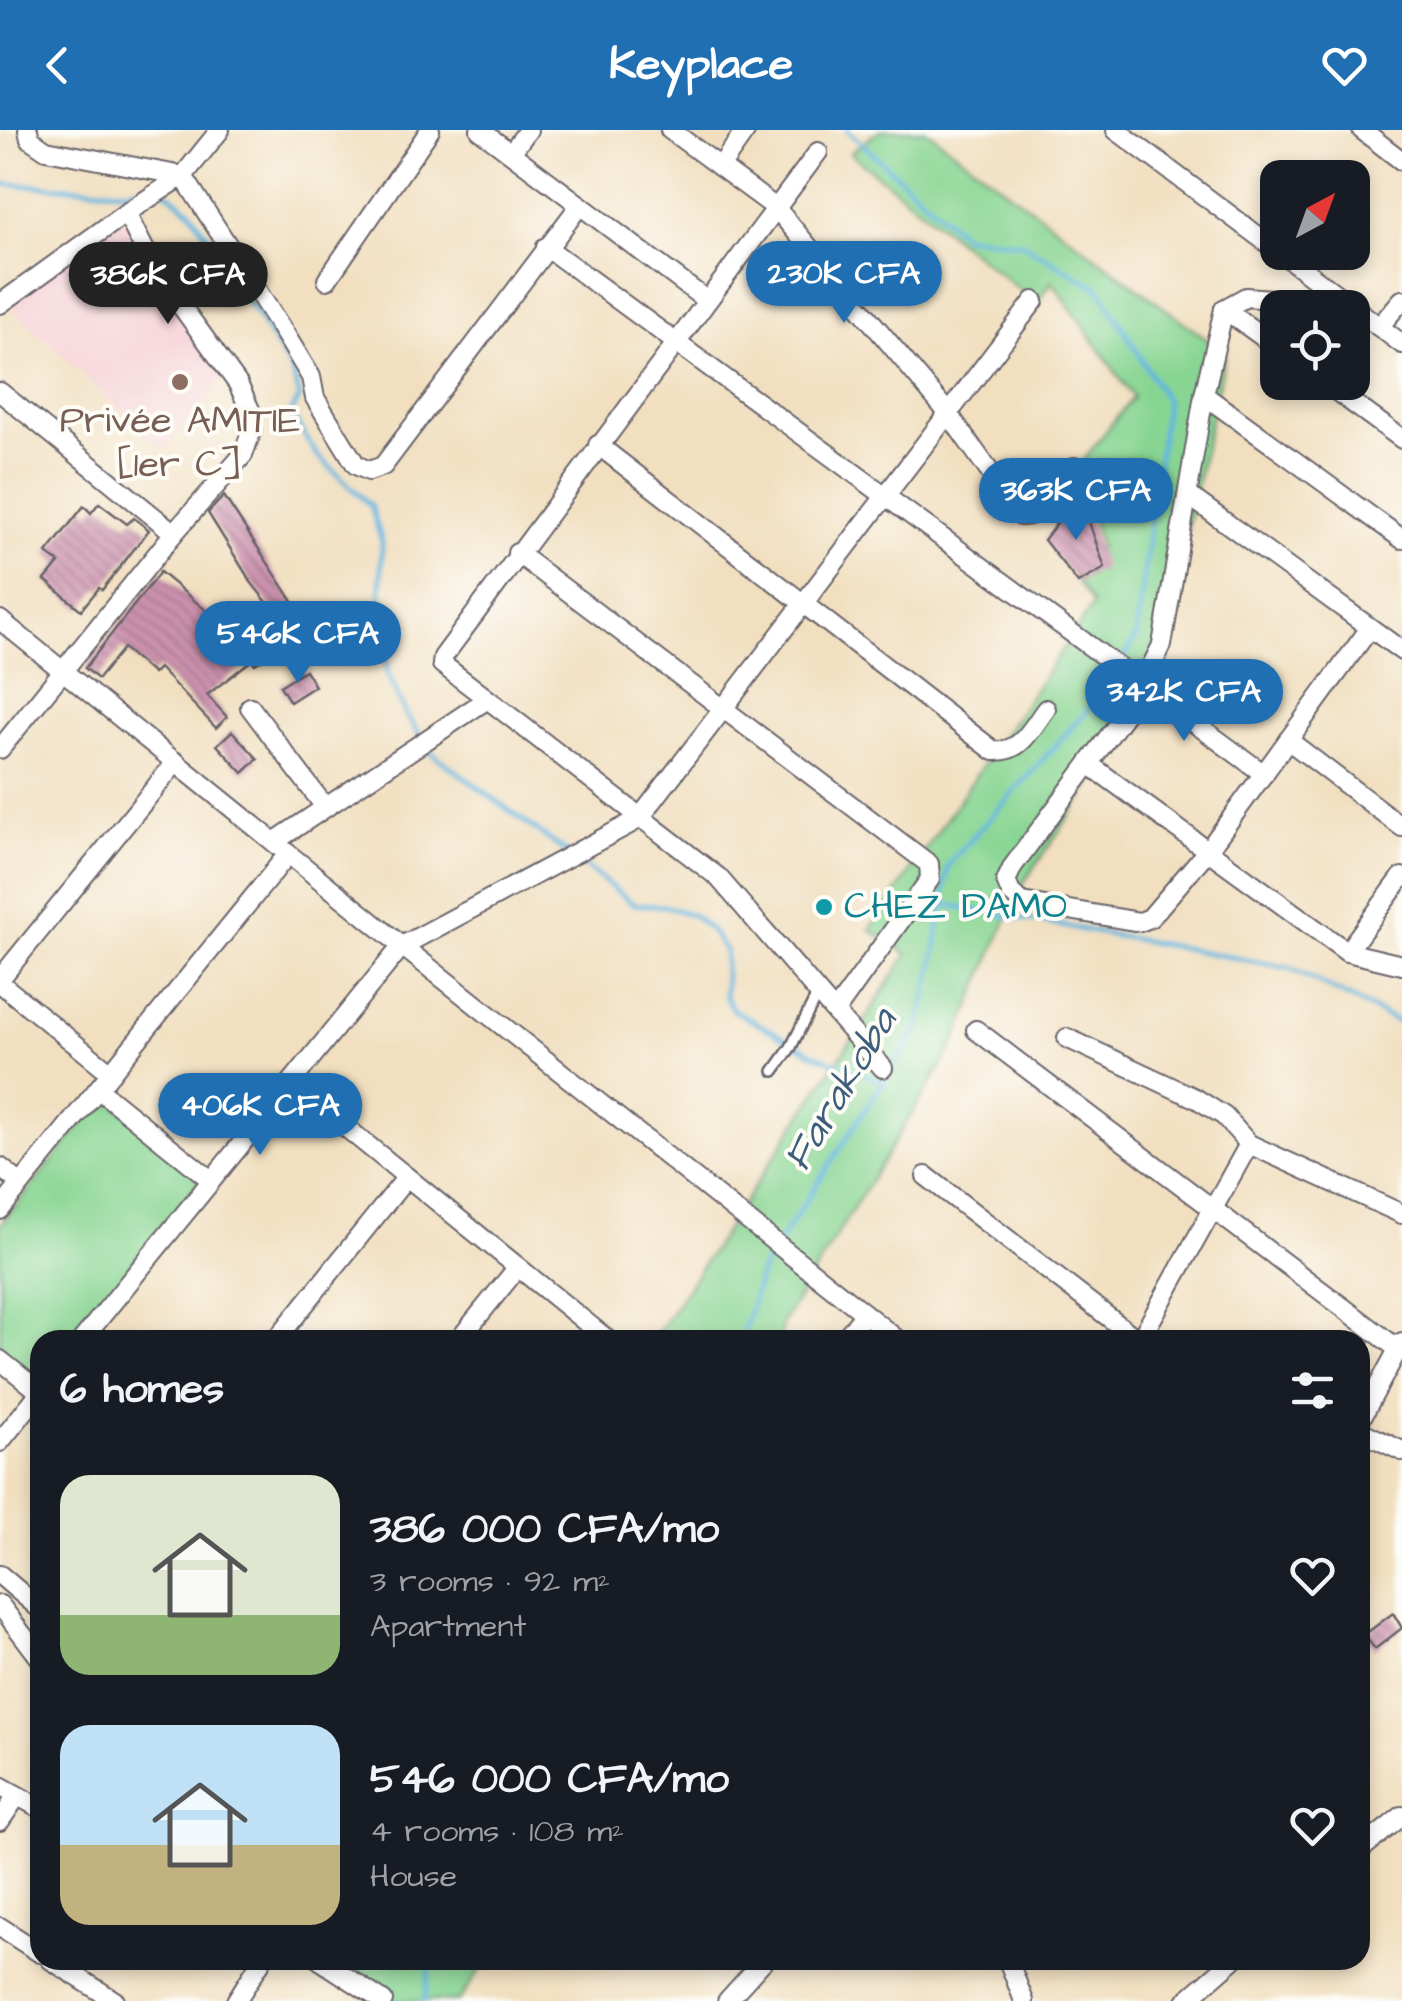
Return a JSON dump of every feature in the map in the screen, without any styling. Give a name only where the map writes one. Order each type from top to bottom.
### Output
[{"type":"street","points":[[28,130],[30,139],[46,150],[183,176],[311,377],[316,398],[356,465],[370,471],[382,466],[580,205]]},
{"type":"street","points":[[0,304],[126,212],[183,176],[220,130]]},
{"type":"street","points":[[327,280],[430,130]]},
{"type":"street","points":[[480,130],[706,300]]},
{"type":"street","points":[[511,153],[528,130]]},
{"type":"street","points":[[670,130],[776,208],[948,413],[1020,516],[1040,511],[1075,468]]},
{"type":"street","points":[[720,167],[746,130]]},
{"type":"street","points":[[1116,130],[1260,238]]},
{"type":"street","points":[[1371,133],[1402,161]]},
{"type":"street","points":[[818,152],[517,553],[442,657],[442,664],[718,878],[883,1068]]},
{"type":"street","points":[[0,748],[174,534],[243,456],[252,430],[252,414],[238,384],[155,270],[126,212]]},
{"type":"street","points":[[546,247],[1264,774]]},
{"type":"street","points":[[1303,270],[1330,290]]},
{"type":"street","points":[[1260,299],[1246,298],[1224,310],[1204,395],[1166,628],[1090,765],[1014,866],[1006,881],[1011,893],[1022,902],[1140,922],[1158,911],[1208,850],[1370,628]]},
{"type":"street","points":[[1379,327],[1402,300]]},
{"type":"street","points":[[90,1330],[402,946],[639,819],[1034,301]]},
{"type":"street","points":[[1224,310],[1260,335]]},
{"type":"street","points":[[1370,320],[1402,344]]},
{"type":"street","points":[[0,392],[174,534]]},
{"type":"street","points":[[1204,395],[1402,540]]},
{"type":"street","points":[[1349,400],[1402,439]]},
{"type":"street","points":[[598,445],[994,751],[1009,752],[1018,746],[1046,709]]},
{"type":"street","points":[[1188,495],[1402,651]]},
{"type":"street","points":[[517,553],[929,864],[930,879],[834,1012]]},
{"type":"street","points":[[0,620],[885,1330]]},
{"type":"street","points":[[0,1210],[98,1090],[281,848],[325,807],[486,700]]},
{"type":"street","points":[[250,707],[325,807]]},
{"type":"street","points":[[1288,740],[1402,827]]},
{"type":"street","points":[[111,1073],[0,981],[176,762]]},
{"type":"street","points":[[1090,765],[1347,952],[1402,965]]},
{"type":"street","points":[[1347,952],[1402,876]]},
{"type":"street","points":[[976,1030],[1400,1345],[1370,1401]]},
{"type":"street","points":[[1067,1038],[1197,1100],[1224,1116],[1249,1144],[1402,1214]]},
{"type":"street","points":[[291,1082],[596,1330]]},
{"type":"street","points":[[98,1090],[212,1180]]},
{"type":"street","points":[[1145,1330],[1249,1144]]},
{"type":"street","points":[[0,1166],[21,1184]]},
{"type":"street","points":[[926,1176],[1126,1330]]},
{"type":"street","points":[[284,1330],[407,1178]]},
{"type":"street","points":[[467,1330],[518,1267]]},
{"type":"street","points":[[851,1330],[865,1314]]},
{"type":"street","points":[[0,1360],[30,1384]]},
{"type":"street","points":[[0,1442],[30,1404]]},
{"type":"street","points":[[1370,1436],[1402,1450]]},
{"type":"street","points":[[0,1575],[30,1600]]},
{"type":"street","points":[[0,1606],[30,1645]]},
{"type":"street","points":[[0,1786],[30,1803]]},
{"type":"street","points":[[0,1821],[17,1796]]},
{"type":"street","points":[[1370,1842],[1402,1816]]},
{"type":"street","points":[[0,1926],[30,1946]]},
{"type":"street","points":[[67,1970],[115,2001]]},
{"type":"street","points":[[236,2001],[256,1970]]},
{"type":"street","points":[[335,1970],[383,2001]]},
{"type":"street","points":[[727,2001],[755,1970]]},
{"type":"street","points":[[1012,1970],[1024,2001]]},
{"type":"street","points":[[1186,2001],[1221,1970]]},
{"type":"lane","points":[[774,1071],[791,1047],[818,993]]},
{"type":"shaded area","points":[[122,219],[224,377],[164,450],[4,301]]},
{"type":"green space","points":[[880,130],[926,130],[1225,353],[1175,583],[1166,675],[1020,888],[952,1049],[781,1330],[660,1330],[908,954],[870,930],[1093,605],[1066,565],[1100,547],[1077,468],[1133,397],[1052,281],[1037,304],[850,153]]},
{"type":"green space","points":[[105,1096],[204,1176],[78,1330],[30,1330],[30,1373],[0,1349],[0,1225]]},
{"type":"green space","points":[[340,1970],[480,1970],[459,2001],[382,2001]]},
{"type":"building","points":[[1079,494],[1105,568],[1078,583],[1044,540]]},
{"type":"building","points":[[224,496],[294,603],[278,616],[251,582],[208,513]]},
{"type":"building","points":[[99,503],[127,524],[134,518],[149,530],[102,590],[99,588],[81,610],[45,580],[59,563],[47,553],[84,506],[91,513]]},
{"type":"building","points":[[160,572],[225,626],[235,617],[243,628],[268,611],[288,643],[255,664],[252,660],[207,695],[227,717],[216,728],[159,668],[153,674],[123,648],[98,679],[85,668]]},
{"type":"building","points":[[305,670],[315,686],[290,702],[280,686]]},
{"type":"building","points":[[232,731],[258,759],[243,773],[217,745]]},
{"type":"building","points":[[1393,1613],[1402,1628],[1375,1649],[1370,1643],[1370,1630]]},
{"type":"waterway","name":"Farakoba","points":[[744,1330],[762,1268],[918,1029],[934,963],[948,865],[1112,683],[1136,636],[1166,401],[1100,289],[1021,243],[964,236],[847,130]]},
{"type":"waterway","points":[[0,184],[123,190],[152,187]]},
{"type":"waterway","points":[[167,192],[191,211],[291,369],[300,397],[291,413],[316,454],[371,506],[382,542],[380,611],[388,675],[406,715],[433,754],[567,853]]},
{"type":"waterway","points":[[576,859],[633,904],[665,906],[694,916],[711,931],[725,950],[725,996],[733,1010],[816,1055],[885,1083]]},
{"type":"waterway","points":[[943,904],[1290,968],[1402,1024]]},
{"type":"waterway","name":"Farakoba","points":[[424,2001],[429,1970]]},
{"type":"place","name":"Privée AMITIE [1er C]","points":[[180,382]]},
{"type":"place","name":"CHEZ DAMO","points":[[824,907]]}]
